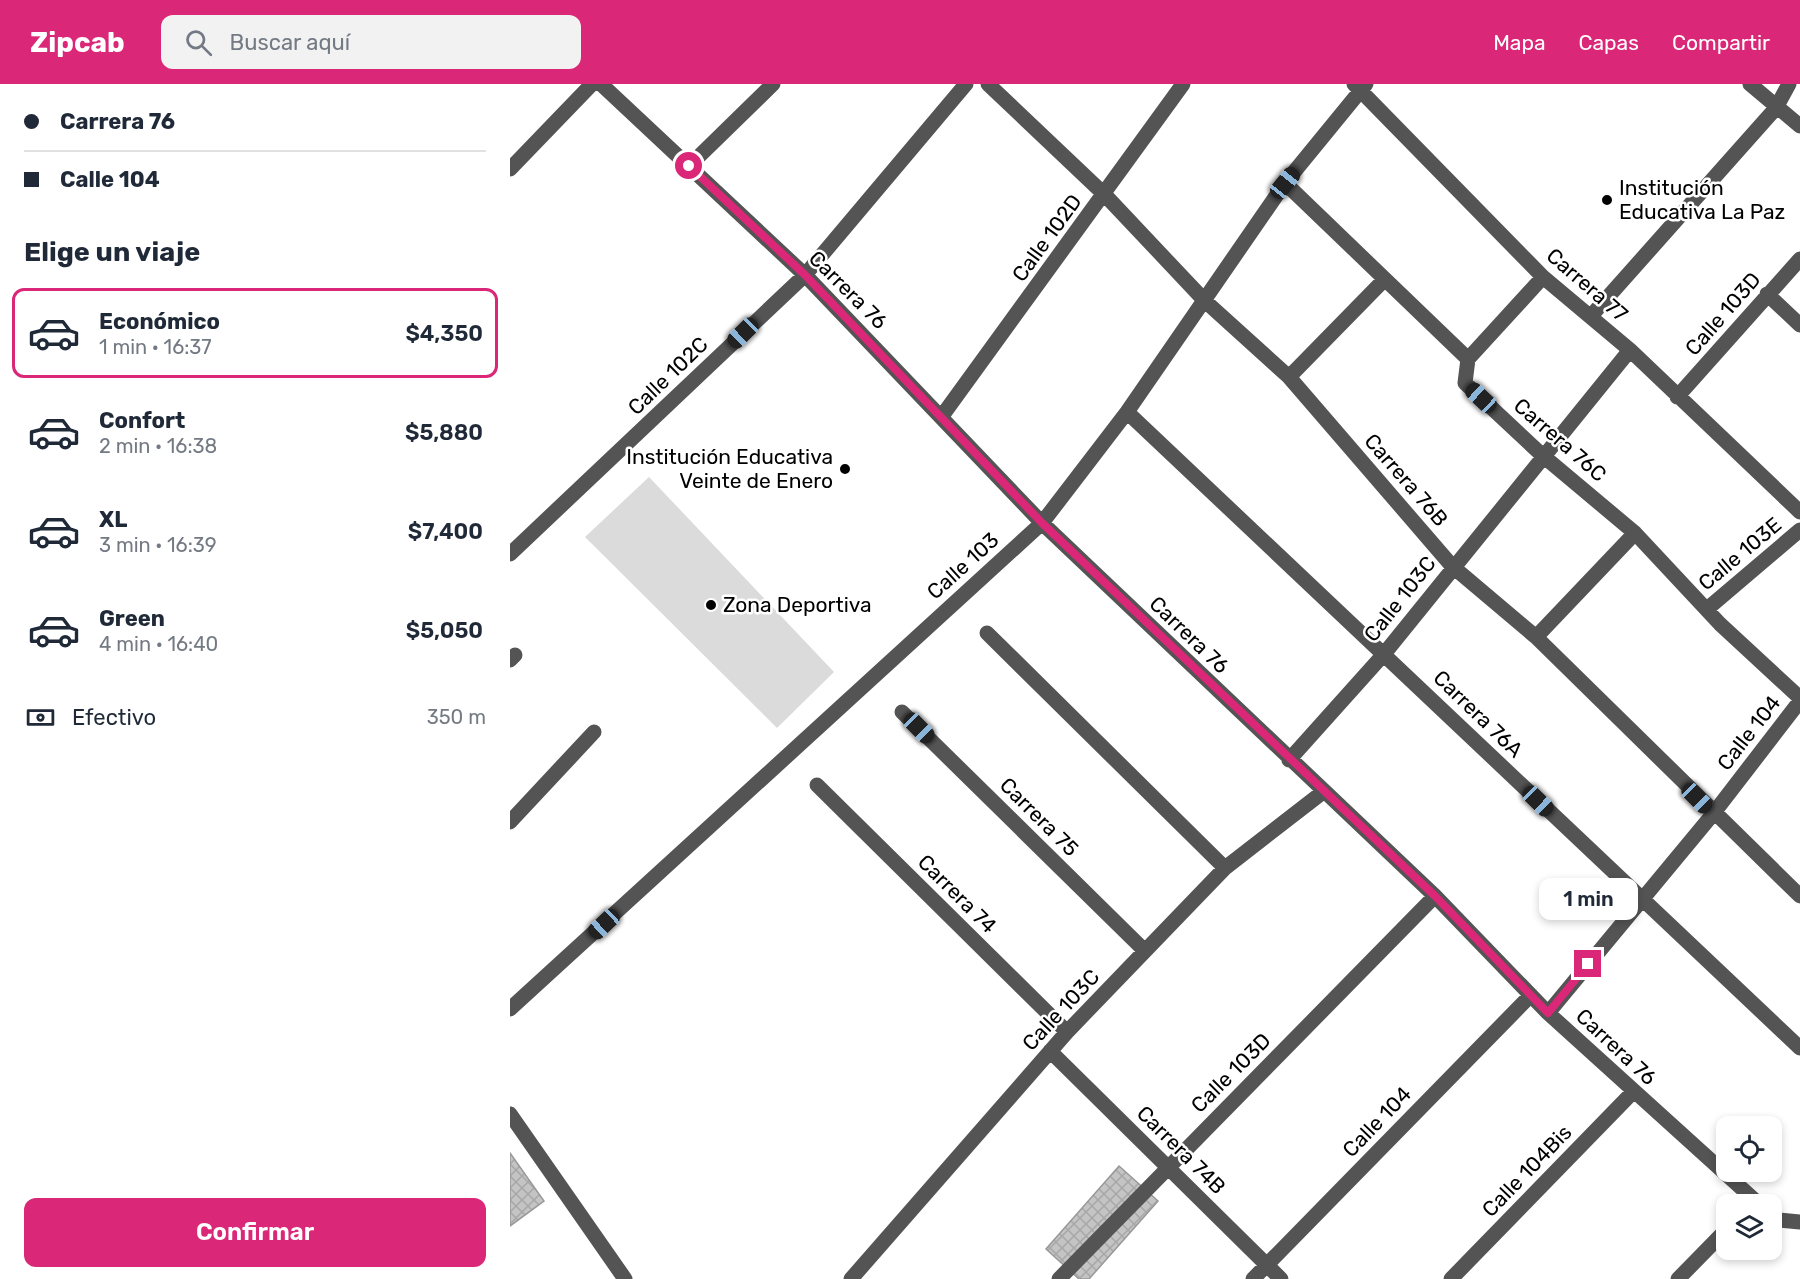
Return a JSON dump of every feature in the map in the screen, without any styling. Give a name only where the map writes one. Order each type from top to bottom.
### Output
[{"type":"street","points":[[510,169],[592,84]]},
{"type":"street","name":"Carrera 76","points":[[601,84],[805,275],[1042,523],[1289,760],[1435,896],[1548,1013],[1744,1194]]},
{"type":"street","points":[[689,166],[772,84]]},
{"type":"street","name":"Calle 102C","points":[[510,554],[805,275],[966,84]]},
{"type":"street","name":"Carrera 76B","points":[[988,84],[1105,195],[1205,302],[1289,377],[1452,566],[1536,637],[1713,814],[1800,896]]},
{"type":"street","name":"Calle 102D","points":[[942,416],[1105,195],[1183,84]]},
{"type":"street","points":[[1750,84],[1800,126]]},
{"type":"street","points":[[1591,316],[1776,108],[1789,84]]},
{"type":"street","name":"Calle 103","points":[[510,1009],[1042,523],[1127,412],[1285,183],[1360,86]]},
{"type":"street","name":"Carrera 77","points":[[1360,86],[1543,277],[1630,350],[1800,512]]},
{"type":"street","points":[[1285,183],[1468,359],[1543,277]]},
{"type":"street","name":"Calle 103D","points":[[1677,397],[1800,259]]},
{"type":"street","points":[[1289,377],[1384,280]]},
{"type":"street","points":[[1767,294],[1800,325]]},
{"type":"street","name":"Calle 103C","points":[[1289,760],[1384,654],[1452,566],[1630,350]]},
{"type":"street","name":"Carrera 76C","points":[[1468,359],[1465,383],[1542,455],[1635,533],[1707,609],[1800,699]]},
{"type":"street","name":"Carrera 76A","points":[[1127,412],[1800,1048]]},
{"type":"street","name":"Calle 103E","points":[[1707,609],[1800,530]]},
{"type":"street","points":[[1536,637],[1635,533]]},
{"type":"street","points":[[987,633],[1225,868]]},
{"type":"street","name":"Calle 104","points":[[1548,1013],[1713,814],[1800,699]]},
{"type":"street","name":"Carrera 75","points":[[902,712],[1145,951]]},
{"type":"street","points":[[510,822],[594,732]]},
{"type":"street","name":"Carrera 74","points":[[817,785],[1067,1032]]},
{"type":"street","name":"Calle 103C","points":[[851,1279],[1067,1032],[1225,868],[1323,792]]},
{"type":"street","name":"Calle 103D","points":[[1059,1279],[1435,896]]},
{"type":"street","name":"Calle 104","points":[[1253,1279],[1531,995]]},
{"type":"street","name":"Carrera 74B","points":[[1050,1051],[1281,1279]]},
{"type":"street","name":"Calle 104Bis","points":[[1451,1279],[1633,1092]]},
{"type":"street","points":[[510,1114],[625,1279]]},
{"type":"street","points":[[1782,1218],[1800,1222]]},
{"type":"street","points":[[1678,1279],[1716,1240]]},
{"type":"shaded area","name":"Zona Deportiva","points":[[649,477],[834,672],[777,728],[585,537]]},
{"type":"building","points":[[510,1153],[544,1201],[510,1226]]},
{"type":"building","points":[[1119,1166],[1158,1201],[1089,1279],[1079,1279],[1046,1249]]},
{"type":"place","name":"Institución Educativa La Paz","points":[[1607,200]]},
{"type":"place","name":"Institución Educativa Veinte de Enero","points":[[845,469]]},
{"type":"place","name":"Zona Deportiva","points":[[711,605]]},
{"type":"route","points":[[689,166],[805,275],[1042,523],[1289,760],[1435,896],[1548,1013],[1588,964]]}]
